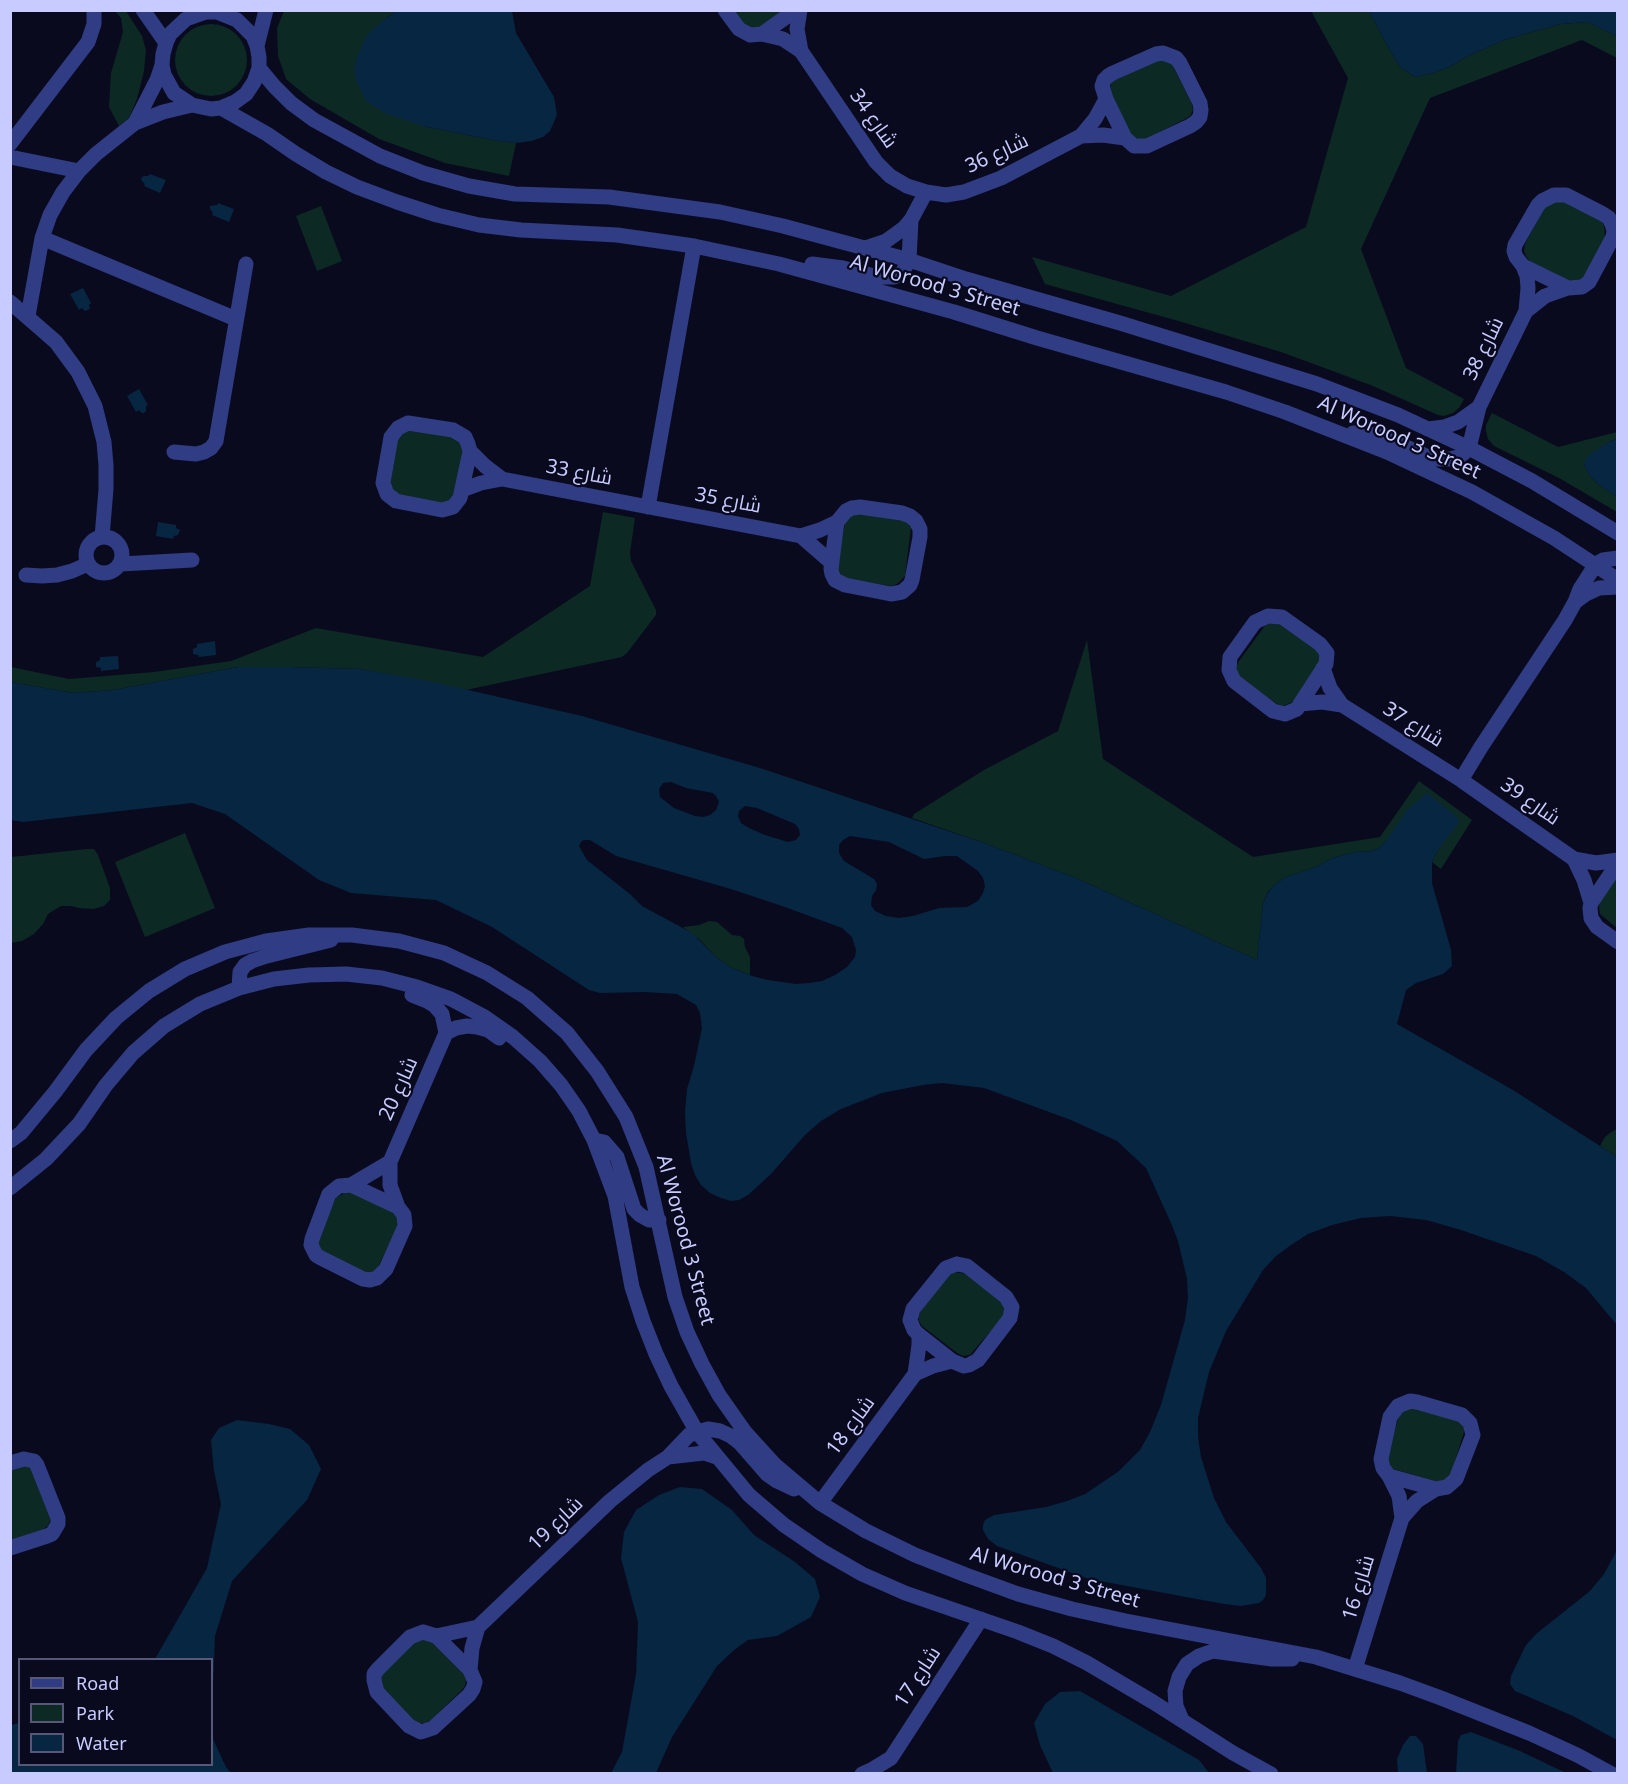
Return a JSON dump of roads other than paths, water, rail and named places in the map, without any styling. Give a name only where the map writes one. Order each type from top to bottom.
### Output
[{"type":"street","points":[[143,10],[166,43]]},
{"type":"street","points":[[257,46],[266,10]]},
{"type":"street","name":"شارع 34","points":[[725,10],[744,33],[750,36],[762,34],[783,39],[801,51]]},
{"type":"street","name":"شارع 34","points":[[762,34],[798,10]]},
{"type":"street","name":"شارع 34","points":[[798,10],[797,29],[801,51],[876,162],[890,176],[907,186],[926,192]]},
{"type":"street","points":[[10,144],[88,42],[94,24],[94,11]]},
{"type":"street","points":[[135,123],[151,95],[170,34],[186,19],[205,11],[232,13],[246,27],[257,46],[259,57],[259,68],[246,94],[221,108],[211,109],[192,105],[174,93],[164,75],[162,65]]},
{"type":"street","name":"شارع 36","points":[[926,192],[946,195],[983,186],[1081,136],[1095,119],[1106,99],[1102,86],[1104,80],[1156,54],[1163,53],[1176,58],[1200,103],[1200,117],[1196,122],[1141,147],[1134,146],[1125,138],[1103,135],[1081,136]]},
{"type":"street","name":"Al Worood 3 Street","points":[[259,68],[274,86],[314,120],[380,156],[423,173],[469,186],[515,194],[609,197],[720,212],[783,226],[909,260],[966,279],[1120,322],[1317,384],[1428,429],[1540,486],[1617,533]]},
{"type":"street","points":[[1106,99],[1125,138]]},
{"type":"street","points":[[28,316],[42,238],[50,215],[63,192],[79,171],[96,154],[135,123],[163,112],[192,105]]},
{"type":"street","name":"Al Worood 3 Street","points":[[221,108],[260,129],[326,172],[357,187],[438,215],[479,225],[521,230],[608,234],[694,246],[779,264],[945,309],[1226,392],[1344,434],[1472,492],[1554,538],[1617,580]]},
{"type":"street","points":[[10,157],[79,171]]},
{"type":"street","points":[[865,249],[895,235],[911,220],[926,192]]},
{"type":"street","name":"شارع 38","points":[[1469,448],[1479,406],[1526,310],[1528,288],[1523,266],[1516,257],[1515,245],[1538,205],[1554,195],[1566,195],[1609,218],[1614,231],[1613,237],[1588,282],[1577,289],[1568,288],[1545,296],[1526,310]]},
{"type":"street","points":[[779,264],[826,266],[886,278],[902,273],[909,260],[911,220]]},
{"type":"street","points":[[42,238],[236,320]]},
{"type":"street","points":[[648,507],[694,246]]},
{"type":"street","points":[[174,453],[204,452],[216,441],[246,264]]},
{"type":"street","points":[[1523,266],[1568,288]]},
{"type":"street","points":[[10,302],[56,342],[78,372],[95,406],[104,441],[106,465],[102,537]]},
{"type":"street","points":[[1428,429],[1458,422],[1479,406]]},
{"type":"street","name":"شارع 33","points":[[502,479],[470,451],[465,437],[460,433],[408,423],[398,428],[391,437],[383,483],[391,499],[442,510],[448,510],[458,503],[462,490],[502,479],[648,507]]},
{"type":"street","points":[[1344,434],[1384,436],[1422,455],[1442,460],[1458,457],[1469,448]]},
{"type":"street","points":[[462,490],[470,451]]},
{"type":"street","name":"شارع 35","points":[[648,507],[801,536]]},
{"type":"street","points":[[852,508],[902,513],[916,521],[920,529],[910,585],[897,594],[840,583],[832,574],[832,563],[837,522],[852,508]]},
{"type":"street","points":[[801,536],[837,522]]},
{"type":"street","points":[[801,536],[832,563]]},
{"type":"street","points":[[102,537],[109,537],[120,545],[123,558],[116,569],[104,574],[92,569],[88,564],[87,550],[95,539],[102,537]]},
{"type":"street","points":[[1461,780],[1575,602],[1580,589],[1596,564],[1603,560],[1617,558]]},
{"type":"street","points":[[121,564],[192,560]]},
{"type":"street","points":[[26,575],[57,575],[88,564]]},
{"type":"street","points":[[1575,602],[1599,588],[1617,587]]},
{"type":"street","name":"شارع 37","points":[[1342,705],[1322,702],[1300,704],[1296,709],[1279,714],[1234,681],[1229,670],[1230,657],[1261,618],[1282,617],[1324,648],[1327,658],[1323,668],[1330,688],[1342,705],[1461,780]]},
{"type":"street","points":[[1300,704],[1323,668]]},
{"type":"street","name":"شارع 39","points":[[1461,780],[1574,859],[1596,863],[1617,861]]},
{"type":"street","points":[[1574,859],[1584,880],[1594,923],[1617,942]]},
{"type":"street","name":"شارع 39","points":[[1591,903],[1617,861]]},
{"type":"street","name":"Al Worood 3 Street","points":[[10,1141],[21,1133],[86,1050],[116,1018],[149,991],[185,969],[225,952],[266,941],[309,935],[352,935],[399,941],[444,953],[487,973],[527,998],[567,1033],[597,1071],[626,1117],[646,1167],[669,1272],[687,1332],[719,1395],[745,1432],[775,1465],[814,1498],[866,1531],[915,1555],[1018,1594],[1126,1621],[1316,1657],[1421,1690],[1529,1733],[1612,1773]]},
{"type":"street","points":[[238,988],[240,972],[244,965],[252,961],[352,935]]},
{"type":"street","points":[[346,974],[427,1001],[442,1014],[446,1033],[467,1026],[488,1030],[561,1084]]},
{"type":"street","points":[[10,1188],[46,1159],[79,1124],[133,1053],[164,1026],[200,1004],[238,988],[283,978],[346,974],[382,978],[451,999],[483,1016],[513,1037],[561,1084],[579,1111],[594,1140],[615,1196],[630,1276],[643,1321],[656,1354],[697,1432],[749,1495],[784,1525],[822,1551],[862,1574],[905,1593],[1045,1643],[1087,1663],[1233,1753],[1270,1773]]},
{"type":"street","name":"شارع 20","points":[[390,1162],[351,1185],[339,1186],[329,1194],[312,1239],[311,1245],[316,1255],[363,1279],[377,1278],[386,1269],[405,1226],[404,1215],[398,1207],[390,1185],[390,1162],[446,1033]]},
{"type":"street","points":[[594,1140],[604,1142],[617,1158],[634,1209],[649,1220],[659,1220]]},
{"type":"street","points":[[351,1185],[398,1207]]},
{"type":"street","name":"شارع 18","points":[[814,1498],[915,1374],[952,1361],[964,1366],[978,1360],[1010,1318],[1012,1313],[1010,1302],[967,1266],[957,1264],[946,1268],[913,1309],[910,1320],[919,1335],[919,1354],[915,1374]]},
{"type":"street","points":[[919,1335],[952,1361]]},
{"type":"street","name":"شارع 16","points":[[1355,1669],[1402,1518],[1400,1496],[1383,1468],[1381,1459],[1390,1417],[1398,1406],[1410,1401],[1462,1415],[1473,1429],[1473,1435],[1456,1479],[1447,1487],[1436,1489],[1417,1501],[1402,1518]]},
{"type":"street","points":[[697,1432],[708,1429],[731,1436],[767,1474],[814,1498]]},
{"type":"street","name":"شارع 19","points":[[478,1627],[634,1480],[668,1457],[689,1435],[697,1432]]},
{"type":"street","name":"شارع 19","points":[[668,1457],[704,1453],[716,1457]]},
{"type":"street","points":[[10,1548],[52,1534],[58,1524],[58,1518],[40,1469],[34,1461],[15,1458]]},
{"type":"street","points":[[1389,1476],[1436,1489]]},
{"type":"street","name":"شارع 17","points":[[889,1773],[891,1758],[981,1619]]},
{"type":"street","points":[[436,1636],[478,1627],[472,1648],[470,1670]]},
{"type":"street","points":[[423,1632],[436,1636],[470,1670],[475,1682],[469,1695],[433,1728],[427,1731],[414,1730],[377,1692],[374,1674],[410,1637],[423,1632]]},
{"type":"street","points":[[1182,1720],[1176,1706],[1175,1691],[1179,1677],[1187,1664],[1198,1656],[1213,1651],[1272,1659],[1316,1657]]},
{"type":"street","name":"شارع 17","points":[[862,1773],[891,1758]]},
{"type":"water","points":[[397,11],[512,11],[516,33],[554,97],[557,115],[550,131],[543,137],[531,141],[516,143],[498,141],[423,126],[387,114],[366,101],[355,78],[354,68],[358,55],[366,36]]},
{"type":"water","points":[[1369,11],[1617,11],[1617,36],[1587,22],[1561,24],[1507,39],[1449,67],[1415,77],[1401,68]]},
{"type":"water","points":[[150,174],[166,180],[160,193],[144,186],[142,177]]},
{"type":"water","points":[[218,203],[234,209],[229,222],[212,215],[210,206]]},
{"type":"water","points":[[83,288],[91,303],[90,309],[85,311],[82,308],[79,310],[70,294]]},
{"type":"water","points":[[139,389],[148,405],[144,413],[139,410],[136,412],[127,396]]},
{"type":"water","points":[[1618,439],[1617,497],[1590,476],[1584,464],[1587,457],[1595,451]]},
{"type":"water","points":[[158,522],[176,525],[176,528],[180,530],[178,535],[173,539],[156,536]]},
{"type":"water","points":[[215,641],[216,655],[199,657],[193,654],[193,649],[197,647],[197,644]]},
{"type":"water","points":[[118,656],[119,669],[101,671],[101,668],[96,667],[96,662],[100,660],[100,657]]},
{"type":"water","points":[[238,667],[360,669],[433,682],[582,716],[760,768],[987,844],[1078,879],[1257,960],[1263,904],[1274,885],[1286,877],[1316,867],[1332,858],[1379,848],[1407,810],[1427,793],[1457,817],[1459,822],[1432,862],[1432,883],[1451,950],[1452,966],[1443,974],[1416,983],[1406,990],[1397,1024],[1513,1090],[1617,1157],[1617,1325],[1586,1288],[1536,1256],[1426,1220],[1390,1216],[1361,1218],[1332,1225],[1308,1234],[1291,1245],[1263,1270],[1226,1331],[1209,1372],[1198,1418],[1201,1457],[1214,1498],[1226,1522],[1266,1578],[1266,1595],[1263,1600],[1259,1603],[1241,1606],[1224,1604],[1089,1579],[997,1546],[988,1539],[983,1530],[985,1520],[994,1515],[1046,1507],[1085,1494],[1119,1471],[1140,1450],[1161,1405],[1185,1320],[1188,1298],[1187,1279],[1178,1241],[1146,1168],[1117,1141],[1071,1120],[984,1088],[942,1083],[882,1093],[841,1109],[821,1121],[805,1135],[771,1174],[748,1195],[731,1201],[710,1193],[695,1175],[686,1133],[687,1089],[702,1028],[700,1013],[696,1005],[677,994],[600,993],[589,990],[492,927],[436,900],[351,893],[319,880],[225,814],[192,803],[23,822],[11,820],[11,682],[73,693],[113,690]],"holes":[[[671,782],[686,788],[713,793],[719,802],[716,810],[703,817],[674,808],[660,797],[659,789],[663,783]],[[745,806],[757,808],[795,824],[800,835],[796,840],[788,842],[765,835],[741,823],[738,816],[739,811]],[[850,836],[889,842],[924,859],[957,856],[978,871],[983,878],[985,886],[983,893],[978,901],[967,907],[939,908],[899,918],[886,916],[875,911],[871,905],[877,884],[874,879],[844,861],[839,853],[839,845]],[[590,840],[616,856],[731,889],[842,928],[852,937],[856,950],[855,957],[847,967],[835,975],[822,981],[809,983],[796,984],[768,980],[730,967],[716,957],[692,933],[642,906],[587,860],[579,846],[581,842]]]},
{"type":"water","points":[[237,1420],[290,1429],[309,1445],[321,1469],[307,1500],[232,1581],[215,1636],[213,1687],[213,1658],[156,1658],[207,1568],[221,1504],[214,1471],[211,1440],[219,1428]]},
{"type":"water","points":[[680,1487],[702,1489],[732,1510],[754,1535],[795,1562],[815,1579],[820,1597],[811,1617],[777,1636],[748,1640],[717,1666],[672,1737],[656,1773],[611,1773],[622,1752],[636,1674],[638,1622],[621,1558],[624,1532],[636,1510],[659,1495]]},
{"type":"water","points":[[1617,1550],[1617,1740],[1573,1716],[1515,1691],[1510,1684],[1511,1676],[1526,1645],[1536,1634],[1590,1591],[1604,1574]]},
{"type":"water","points":[[1080,1691],[1199,1760],[1209,1773],[1053,1773],[1040,1745],[1034,1723],[1045,1704],[1060,1692]]},
{"type":"water","points":[[18,1723],[18,1766],[213,1766],[213,1739],[231,1773],[11,1773],[11,1725]]},
{"type":"water","points":[[1471,1732],[1520,1751],[1566,1773],[1456,1773],[1458,1741],[1461,1735]]},
{"type":"water","points":[[1410,1736],[1416,1736],[1423,1744],[1427,1773],[1398,1773],[1397,1759]]}]
